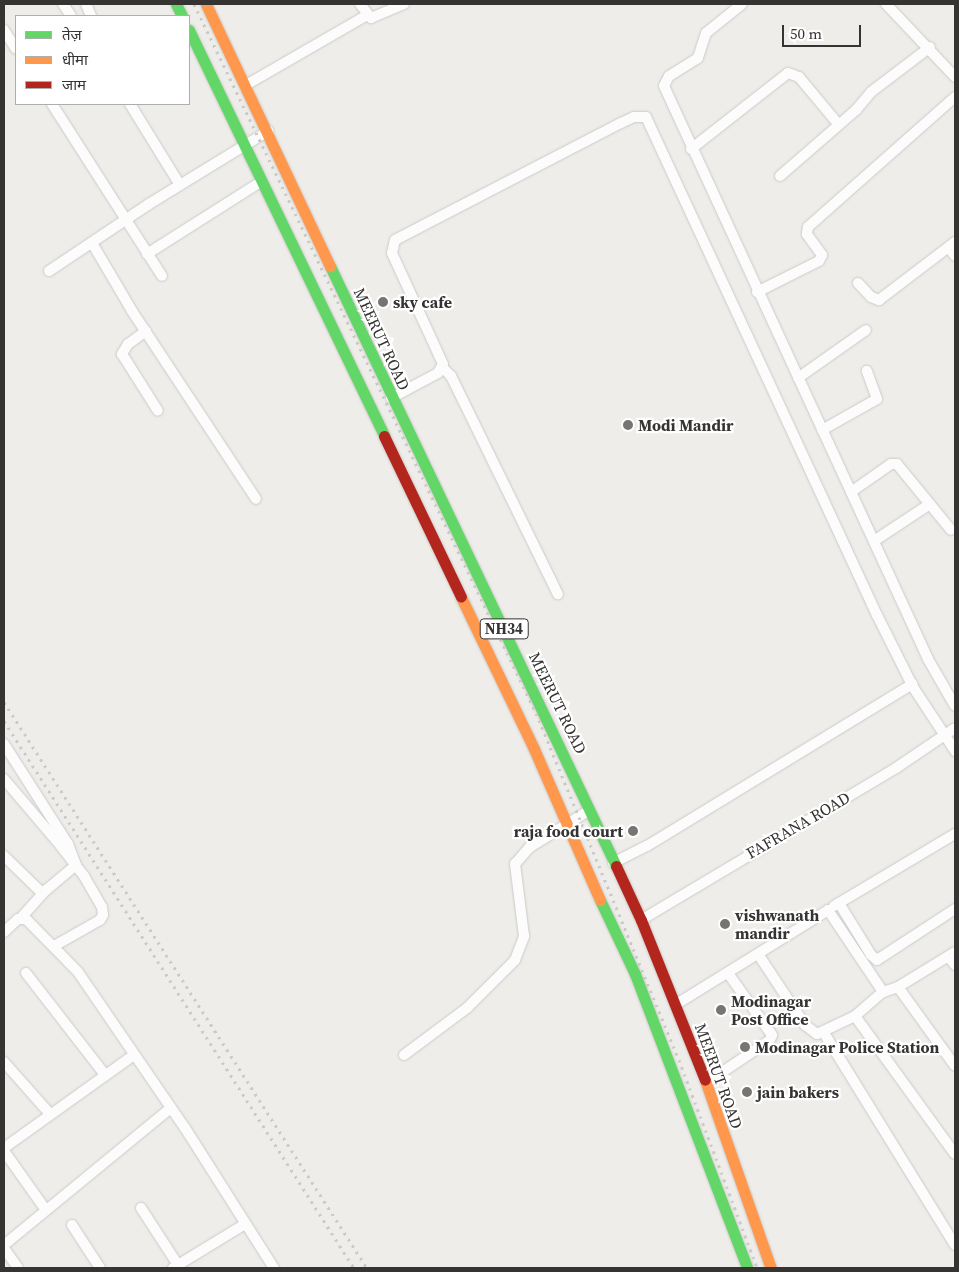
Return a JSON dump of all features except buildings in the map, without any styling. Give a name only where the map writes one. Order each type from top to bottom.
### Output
[{"type":"highway","name":"MEERUT ROAD","points":[[206,4],[268,131],[391,398],[562,749],[641,920],[706,1083],[770,1268]]},
{"type":"highway","name":"NH34","points":[[190,32],[539,761],[565,826],[635,974],[747,1268]]},
{"type":"highway","points":[[539,761],[562,749]]},
{"type":"street","points":[[63,4],[70,15]]},
{"type":"street","points":[[360,4],[367,16]]},
{"type":"street","points":[[246,85],[367,16],[378,18],[403,4]]},
{"type":"street","points":[[742,4],[706,33],[698,58],[665,80],[668,98],[928,659],[955,706]]},
{"type":"street","points":[[889,5],[930,47],[955,77]]},
{"type":"street","points":[[4,30],[15,47]]},
{"type":"street","points":[[780,176],[839,125],[871,92],[930,47]]},
{"type":"street","points":[[691,149],[788,73],[799,77],[839,125]]},
{"type":"street","points":[[757,292],[819,261],[822,255],[807,234],[808,227],[955,97]]},
{"type":"street","points":[[53,105],[162,276]]},
{"type":"street","points":[[131,105],[180,185]]},
{"type":"street","points":[[558,594],[451,376],[442,367],[439,350],[392,253],[396,240],[620,124],[641,116],[646,117],[912,684],[955,751]]},
{"type":"street","points":[[50,271],[180,185],[268,131]]},
{"type":"street","points":[[147,254],[262,181]]},
{"type":"street","points":[[92,243],[146,331],[256,499]]},
{"type":"street","points":[[858,284],[871,297],[879,300],[953,249]]},
{"type":"street","points":[[798,378],[866,330]]},
{"type":"street","points":[[146,331],[128,344],[122,354],[158,411]]},
{"type":"street","points":[[391,398],[438,373],[442,367]]},
{"type":"street","points":[[822,430],[877,399],[867,371]]},
{"type":"street","points":[[852,492],[896,463],[951,530]]},
{"type":"street","points":[[874,541],[930,504]]},
{"type":"street","points":[[613,862],[647,846],[912,684]]},
{"type":"street","name":"FAFRANA ROAD","points":[[641,920],[896,768],[955,728]]},
{"type":"street","points":[[4,744],[68,844],[76,865],[103,915],[54,946]]},
{"type":"street","points":[[4,779],[76,865]]},
{"type":"street","points":[[404,1055],[467,1008],[515,960],[524,936],[515,864],[530,847],[590,810]]},
{"type":"street","points":[[675,1005],[839,903],[954,837]]},
{"type":"street","points":[[4,856],[42,893]]},
{"type":"street","points":[[4,932],[22,917],[42,893],[76,865]]},
{"type":"street","points":[[839,903],[871,955],[877,960],[955,909]]},
{"type":"street","points":[[828,910],[883,992]]},
{"type":"street","points":[[22,917],[54,946],[78,972],[171,1108],[274,1268]]},
{"type":"street","points":[[758,954],[810,1032],[824,1033],[855,1016],[883,992],[898,988],[953,958]]},
{"type":"street","points":[[26,973],[105,1075]]},
{"type":"street","points":[[706,1083],[770,1040],[772,1035],[728,973]]},
{"type":"street","points":[[898,988],[955,1066]]},
{"type":"street","points":[[855,1016],[955,1154]]},
{"type":"street","points":[[824,1033],[955,1244]]},
{"type":"street","points":[[46,1209],[4,1150],[50,1114],[134,1055]]},
{"type":"street","points":[[4,1062],[50,1114]]},
{"type":"street","points":[[18,1268],[4,1246],[46,1209],[171,1108]]},
{"type":"street","points":[[141,1208],[177,1267],[246,1224]]},
{"type":"street","points":[[72,1225],[100,1268]]},
{"type":"railway","points":[[194,4],[536,713],[679,1060],[757,1268]]},
{"type":"railway","points":[[4,702],[367,1268]]},
{"type":"railway","points":[[4,721],[354,1268]]},
{"type":"traffic: fast","points":[[176,4],[182,15]]},
{"type":"traffic: fast","points":[[190,32],[384,436]]},
{"type":"traffic: fast","points":[[330,266],[616,866]]},
{"type":"traffic: fast","points":[[600,900],[635,974],[747,1268]]},
{"type":"traffic: slow","points":[[206,4],[330,266]]},
{"type":"traffic: slow","points":[[461,597],[534,749],[600,900]]},
{"type":"traffic: slow","points":[[705,1080],[771,1268]]},
{"type":"traffic: jam","points":[[384,436],[461,597]]},
{"type":"traffic: jam","points":[[616,866],[641,920],[705,1080]]},
{"type":"place","name":"sky cafe","points":[[383,302]]},
{"type":"place","name":"Modi Mandir","points":[[628,425]]},
{"type":"place","name":"raja food court","points":[[633,831]]},
{"type":"place","name":"vishwanath mandir","points":[[725,924]]},
{"type":"place","name":"Modinagar Post Office","points":[[721,1010]]},
{"type":"place","name":"Modinagar Police Station","points":[[745,1047]]},
{"type":"place","name":"jain bakers","points":[[747,1092]]}]
